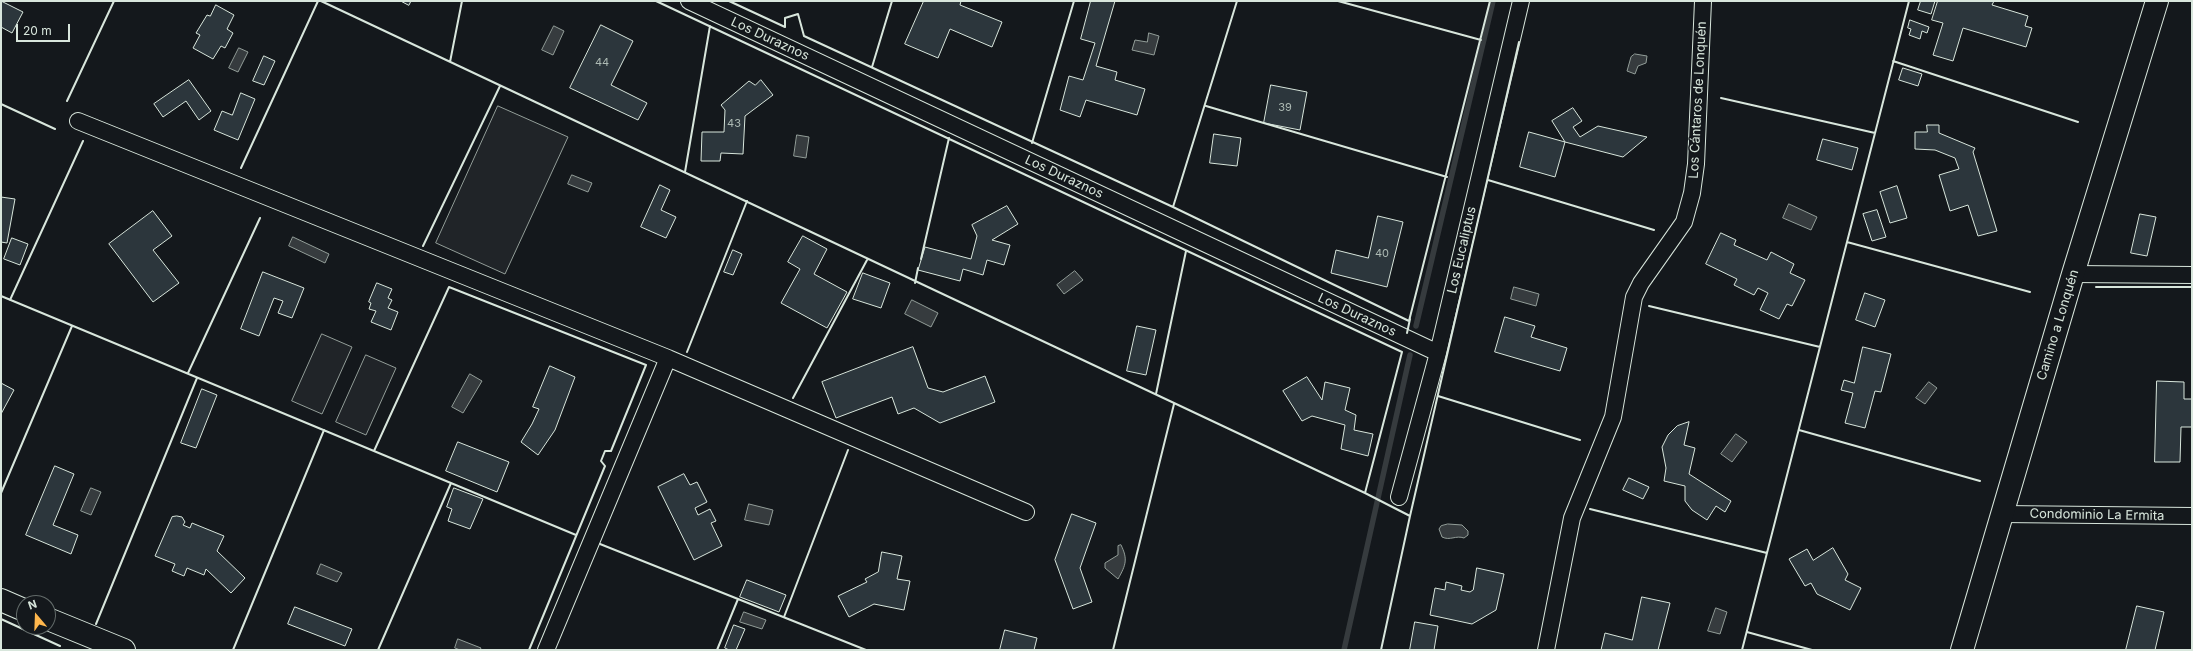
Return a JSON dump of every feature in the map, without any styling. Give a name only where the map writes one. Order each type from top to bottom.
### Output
[{"type":"main road","name":"Camino a Lonquén","points":[[1962,650],[2073,274],[2157,1]]},
{"type":"main road","points":[[1,600],[16,607]]},
{"type":"main road","points":[[56,622],[124,650]]},
{"type":"street","name":"Los Duraznos","points":[[689,1],[1438,353]]},
{"type":"street","name":"Los Eucaliptus","points":[[1399,497],[1438,353],[1521,1]]},
{"type":"street","name":"Los Cántaros de Lonquén","points":[[1546,650],[1572,518],[1613,417],[1634,297],[1641,283],[1684,222],[1692,193],[1696,164],[1703,1]]},
{"type":"street","points":[[78,121],[668,358],[1026,512]]},
{"type":"street","points":[[2073,274],[2192,275]]},
{"type":"street","points":[[546,650],[668,358]]},
{"type":"street","name":"Condominio La Ermita","points":[[2002,514],[2192,516]]},
{"type":"shaded area","points":[[554,26],[564,31],[553,55],[542,50]]},
{"type":"shaded area","points":[[1149,33],[1159,36],[1154,55],[1132,50],[1135,40],[1147,42]]},
{"type":"shaded area","points":[[239,48],[248,52],[238,72],[229,68]]},
{"type":"shaded area","points":[[1635,54],[1647,56],[1646,63],[1638,66],[1635,74],[1627,71],[1631,57]]},
{"type":"shaded area","points":[[498,106],[568,137],[505,274],[436,243]]},
{"type":"shaded area","points":[[797,135],[809,137],[806,158],[794,156]]},
{"type":"shaded area","points":[[572,175],[592,183],[588,192],[568,184]]},
{"type":"shaded area","points":[[1789,204],[1817,217],[1811,230],[1783,218]]},
{"type":"shaded area","points":[[293,237],[329,254],[325,263],[289,246]]},
{"type":"shaded area","points":[[1075,271],[1083,280],[1064,294],[1057,285]]},
{"type":"shaded area","points":[[1514,287],[1539,294],[1536,306],[1511,299]]},
{"type":"shaded area","points":[[912,300],[938,313],[931,327],[905,314]]},
{"type":"shaded area","points":[[322,334],[352,347],[322,414],[292,401]]},
{"type":"shaded area","points":[[366,355],[396,368],[366,435],[336,422]]},
{"type":"shaded area","points":[[470,374],[482,381],[463,413],[452,407]]},
{"type":"shaded area","points":[[1929,382],[1937,388],[1925,404],[1916,398]]},
{"type":"shaded area","points":[[1736,434],[1747,442],[1732,462],[1721,454]]},
{"type":"shaded area","points":[[91,488],[101,492],[91,515],[81,511]]},
{"type":"shaded area","points":[[749,504],[773,510],[769,525],[745,520]]},
{"type":"shaded area","points":[[1448,524],[1462,525],[1468,531],[1468,535],[1464,538],[1442,537],[1439,529],[1441,526]]},
{"type":"shaded area","points":[[1121,545],[1125,554],[1125,562],[1118,579],[1105,568],[1105,563],[1118,555],[1118,546]]},
{"type":"shaded area","points":[[321,564],[342,573],[337,582],[317,574]]},
{"type":"shaded area","points":[[1716,608],[1727,612],[1720,634],[1708,631]]},
{"type":"shaded area","points":[[744,612],[766,620],[762,629],[740,622]]},
{"type":"shaded area","points":[[458,639],[481,648],[480,650],[460,650],[455,648]]},
{"type":"building","points":[[1,1],[23,12],[12,33],[1,27]]},
{"type":"building","points":[[401,1],[411,1],[409,5]]},
{"type":"building","points":[[924,1],[961,1],[960,5],[1002,22],[992,47],[950,29],[938,58],[905,44]]},
{"type":"building","points":[[1091,1],[1115,1],[1096,66],[1117,72],[1115,80],[1145,89],[1137,115],[1086,100],[1080,117],[1060,110],[1069,76],[1083,80],[1095,43],[1081,39]]},
{"type":"building","points":[[1921,1],[1935,1],[1931,14],[1918,10]]},
{"type":"building","points":[[1938,1],[1994,1],[1992,5],[2028,16],[2025,26],[2032,28],[2026,47],[1963,28],[1953,61],[1933,55],[1943,23],[1932,20]]},
{"type":"building","points":[[216,5],[234,15],[227,29],[233,33],[225,48],[221,46],[213,59],[193,48],[200,35],[196,33],[207,15],[210,16]]},
{"type":"building","points":[[1910,20],[1929,27],[1927,33],[1922,31],[1920,39],[1909,35],[1911,29],[1908,28]]},
{"type":"building","points":[[601,25],[633,41],[611,85],[647,103],[638,120],[570,88]]},
{"type":"building","points":[[264,56],[275,61],[264,85],[253,81]]},
{"type":"building","points":[[1903,68],[1922,74],[1918,86],[1899,80]]},
{"type":"building","points":[[189,80],[211,111],[199,120],[186,101],[163,117],[154,104]]},
{"type":"building","points":[[761,80],[773,95],[745,116],[743,154],[721,153],[720,161],[701,161],[702,132],[724,132],[725,110],[721,105],[749,81],[755,85]]},
{"type":"building","points":[[1271,85],[1307,92],[1300,130],[1264,123]]},
{"type":"building","points":[[241,93],[255,99],[238,140],[214,130],[222,111],[232,115]]},
{"type":"building","points":[[1573,108],[1582,121],[1573,127],[1580,137],[1598,126],[1647,137],[1623,157],[1565,142],[1552,121]]},
{"type":"building","points":[[1927,125],[1939,125],[1939,133],[1975,148],[1973,152],[1997,231],[1978,236],[1968,205],[1950,211],[1939,175],[1959,169],[1955,158],[1935,150],[1915,149],[1915,132],[1927,132]]},
{"type":"building","points":[[1529,132],[1565,142],[1555,177],[1520,167]]},
{"type":"building","points":[[1214,134],[1241,138],[1237,166],[1210,163]]},
{"type":"building","points":[[1823,139],[1858,148],[1852,170],[1817,160]]},
{"type":"building","points":[[660,185],[670,190],[661,210],[676,217],[666,238],[641,227]]},
{"type":"building","points":[[1897,186],[1907,218],[1890,223],[1880,192]]},
{"type":"building","points":[[1,197],[15,199],[7,243],[1,242]]},
{"type":"building","points":[[1007,206],[1018,224],[992,240],[1010,245],[1004,265],[987,260],[983,275],[963,269],[960,281],[918,270],[925,247],[971,259],[977,236],[972,225]]},
{"type":"building","points":[[1877,210],[1886,237],[1872,241],[1863,214]]},
{"type":"building","points":[[153,211],[172,236],[153,250],[179,283],[153,302],[109,244]]},
{"type":"building","points":[[2140,214],[2156,217],[2147,256],[2131,253]]},
{"type":"building","points":[[1378,216],[1403,222],[1387,287],[1331,273],[1336,250],[1368,258]]},
{"type":"building","points":[[1721,233],[1736,240],[1734,245],[1767,260],[1771,252],[1794,264],[1790,273],[1805,280],[1792,306],[1787,304],[1779,319],[1760,310],[1768,293],[1758,288],[1754,295],[1734,285],[1737,279],[1706,264]]},
{"type":"building","points":[[803,236],[827,249],[814,274],[847,292],[827,328],[781,303],[800,269],[788,262]]},
{"type":"building","points":[[12,238],[28,244],[20,265],[4,259]]},
{"type":"building","points":[[733,250],[742,254],[733,275],[724,272]]},
{"type":"building","points":[[263,272],[304,288],[292,318],[278,313],[283,301],[274,298],[259,336],[241,329]]},
{"type":"building","points":[[863,273],[890,283],[881,308],[853,299]]},
{"type":"building","points":[[377,283],[392,289],[388,298],[392,300],[388,308],[398,312],[391,330],[371,322],[376,311],[369,309],[371,303],[369,302]]},
{"type":"building","points":[[1865,293],[1885,300],[1875,327],[1856,320]]},
{"type":"building","points":[[1505,317],[1535,326],[1531,337],[1567,348],[1560,371],[1495,352]]},
{"type":"building","points":[[1137,326],[1156,330],[1146,375],[1127,371]]},
{"type":"building","points":[[913,347],[928,388],[943,392],[985,376],[995,402],[940,423],[914,408],[898,414],[892,397],[836,418],[822,382]]},
{"type":"building","points":[[1863,347],[1891,354],[1881,392],[1875,391],[1865,428],[1845,423],[1853,393],[1841,390],[1844,380],[1854,383]]},
{"type":"building","points":[[550,366],[575,377],[555,430],[538,455],[521,442],[539,409],[533,407]]},
{"type":"building","points":[[1307,377],[1322,400],[1325,382],[1350,388],[1345,410],[1356,415],[1354,430],[1373,434],[1368,456],[1341,449],[1345,425],[1312,416],[1302,421],[1283,391]]},
{"type":"building","points":[[2157,381],[2184,382],[2184,399],[2192,399],[2192,427],[2181,427],[2180,462],[2155,462]]},
{"type":"building","points":[[1,383],[14,390],[1,414]]},
{"type":"building","points":[[202,389],[217,395],[196,448],[181,443]]},
{"type":"building","points":[[1689,422],[1684,445],[1695,448],[1689,474],[1731,501],[1725,512],[1716,506],[1707,520],[1692,510],[1685,501],[1685,486],[1664,481],[1666,468],[1662,447],[1668,435],[1677,426]]},
{"type":"building","points":[[458,442],[509,462],[497,492],[446,471]]},
{"type":"building","points":[[55,466],[74,474],[53,525],[78,535],[71,554],[26,535]]},
{"type":"building","points":[[684,474],[690,485],[697,482],[707,502],[695,508],[698,515],[710,509],[716,521],[711,523],[722,546],[694,560],[658,487]]},
{"type":"building","points":[[1629,478],[1649,487],[1643,499],[1623,490]]},
{"type":"building","points":[[454,488],[483,499],[470,529],[448,521],[452,509],[447,507]]},
{"type":"building","points":[[1072,514],[1096,523],[1080,568],[1092,602],[1073,609],[1055,560]]},
{"type":"building","points":[[172,517],[182,517],[185,522],[183,525],[190,528],[192,523],[224,536],[217,551],[245,578],[231,593],[206,569],[204,575],[187,568],[184,576],[172,571],[175,564],[155,556]]},
{"type":"building","points":[[1833,548],[1848,574],[1845,580],[1861,588],[1850,610],[1817,594],[1811,583],[1805,586],[1789,559],[1807,549],[1813,560]]},
{"type":"building","points":[[882,552],[902,556],[897,579],[910,581],[904,610],[874,604],[849,617],[838,596],[867,582],[865,579],[878,572]]},
{"type":"building","points":[[1477,568],[1504,574],[1496,610],[1472,624],[1430,615],[1435,588],[1445,590],[1446,582],[1462,586],[1461,590],[1470,592],[1473,590]]},
{"type":"building","points":[[747,580],[786,595],[779,612],[740,597]]},
{"type":"building","points":[[1642,597],[1670,603],[1658,650],[1601,650],[1605,633],[1632,640]]},
{"type":"building","points":[[2137,606],[2164,612],[2155,650],[2126,650]]},
{"type":"building","points":[[295,607],[352,629],[345,646],[288,624]]},
{"type":"building","points":[[1415,622],[1438,626],[1434,650],[1410,650]]},
{"type":"building","points":[[734,625],[745,629],[736,650],[729,650],[725,648]]},
{"type":"building","points":[[1005,630],[1037,638],[1034,650],[1000,650]]},
{"type":"waterway","points":[[1416,326],[1493,1]]},
{"type":"waterway","points":[[1344,650],[1410,355]]},
{"type":"wall","points":[[67,101],[114,1]]},
{"type":"wall","points":[[241,168],[318,1]]},
{"type":"wall","points":[[321,1],[842,248],[1365,493],[1410,516],[1519,42]]},
{"type":"wall","points":[[450,62],[462,1]]},
{"type":"wall","points":[[656,1],[1402,352],[1365,493]]},
{"type":"wall","points":[[729,1],[785,27],[785,18],[798,14],[804,36],[1173,207],[1409,321],[1490,1]]},
{"type":"wall","points":[[872,67],[892,1]]},
{"type":"wall","points":[[1032,143],[1074,1]]},
{"type":"wall","points":[[1173,207],[1237,1]]},
{"type":"wall","points":[[1338,1],[1481,40]]},
{"type":"wall","points":[[1742,650],[1909,1]]},
{"type":"wall","points":[[685,172],[710,26]]},
{"type":"wall","points":[[1893,61],[2078,122]]},
{"type":"wall","points":[[423,246],[500,86]]},
{"type":"wall","points":[[1721,98],[1875,133]]},
{"type":"wall","points":[[1,104],[55,129]]},
{"type":"wall","points":[[1206,106],[1447,177]]},
{"type":"wall","points":[[921,259],[949,138]]},
{"type":"wall","points":[[10,300],[83,141]]},
{"type":"wall","points":[[1488,180],[1654,230]]},
{"type":"wall","points":[[687,352],[747,201]]},
{"type":"wall","points":[[188,373],[260,218]]},
{"type":"wall","points":[[1847,242],[2030,292]]},
{"type":"wall","points":[[1156,394],[1186,251]]},
{"type":"wall","points":[[793,398],[867,260]]},
{"type":"wall","points":[[915,283],[918,268]]},
{"type":"wall","points":[[374,451],[449,287],[646,365],[611,451],[605,451],[601,461],[605,466],[529,650]]},
{"type":"wall","points":[[2096,287],[2192,287]]},
{"type":"wall","points":[[1,296],[576,535]]},
{"type":"wall","points":[[1649,306],[1820,347]]},
{"type":"wall","points":[[1407,333],[1410,319]]},
{"type":"wall","points":[[1,493],[72,326]]},
{"type":"wall","points":[[96,624],[197,378]]},
{"type":"wall","points":[[1438,396],[1580,440]]},
{"type":"wall","points":[[1113,650],[1174,404]]},
{"type":"wall","points":[[233,650],[324,430]]},
{"type":"wall","points":[[1799,430],[1980,481]]},
{"type":"wall","points":[[784,617],[848,450]]},
{"type":"wall","points":[[378,650],[451,483]]},
{"type":"wall","points":[[1590,509],[1767,553]]},
{"type":"wall","points":[[1381,650],[1410,516]]},
{"type":"wall","points":[[600,544],[866,650]]},
{"type":"wall","points":[[717,650],[738,599]]},
{"type":"wall","points":[[1,619],[60,646]]},
{"type":"wall","points":[[1747,632],[1812,650]]}]
